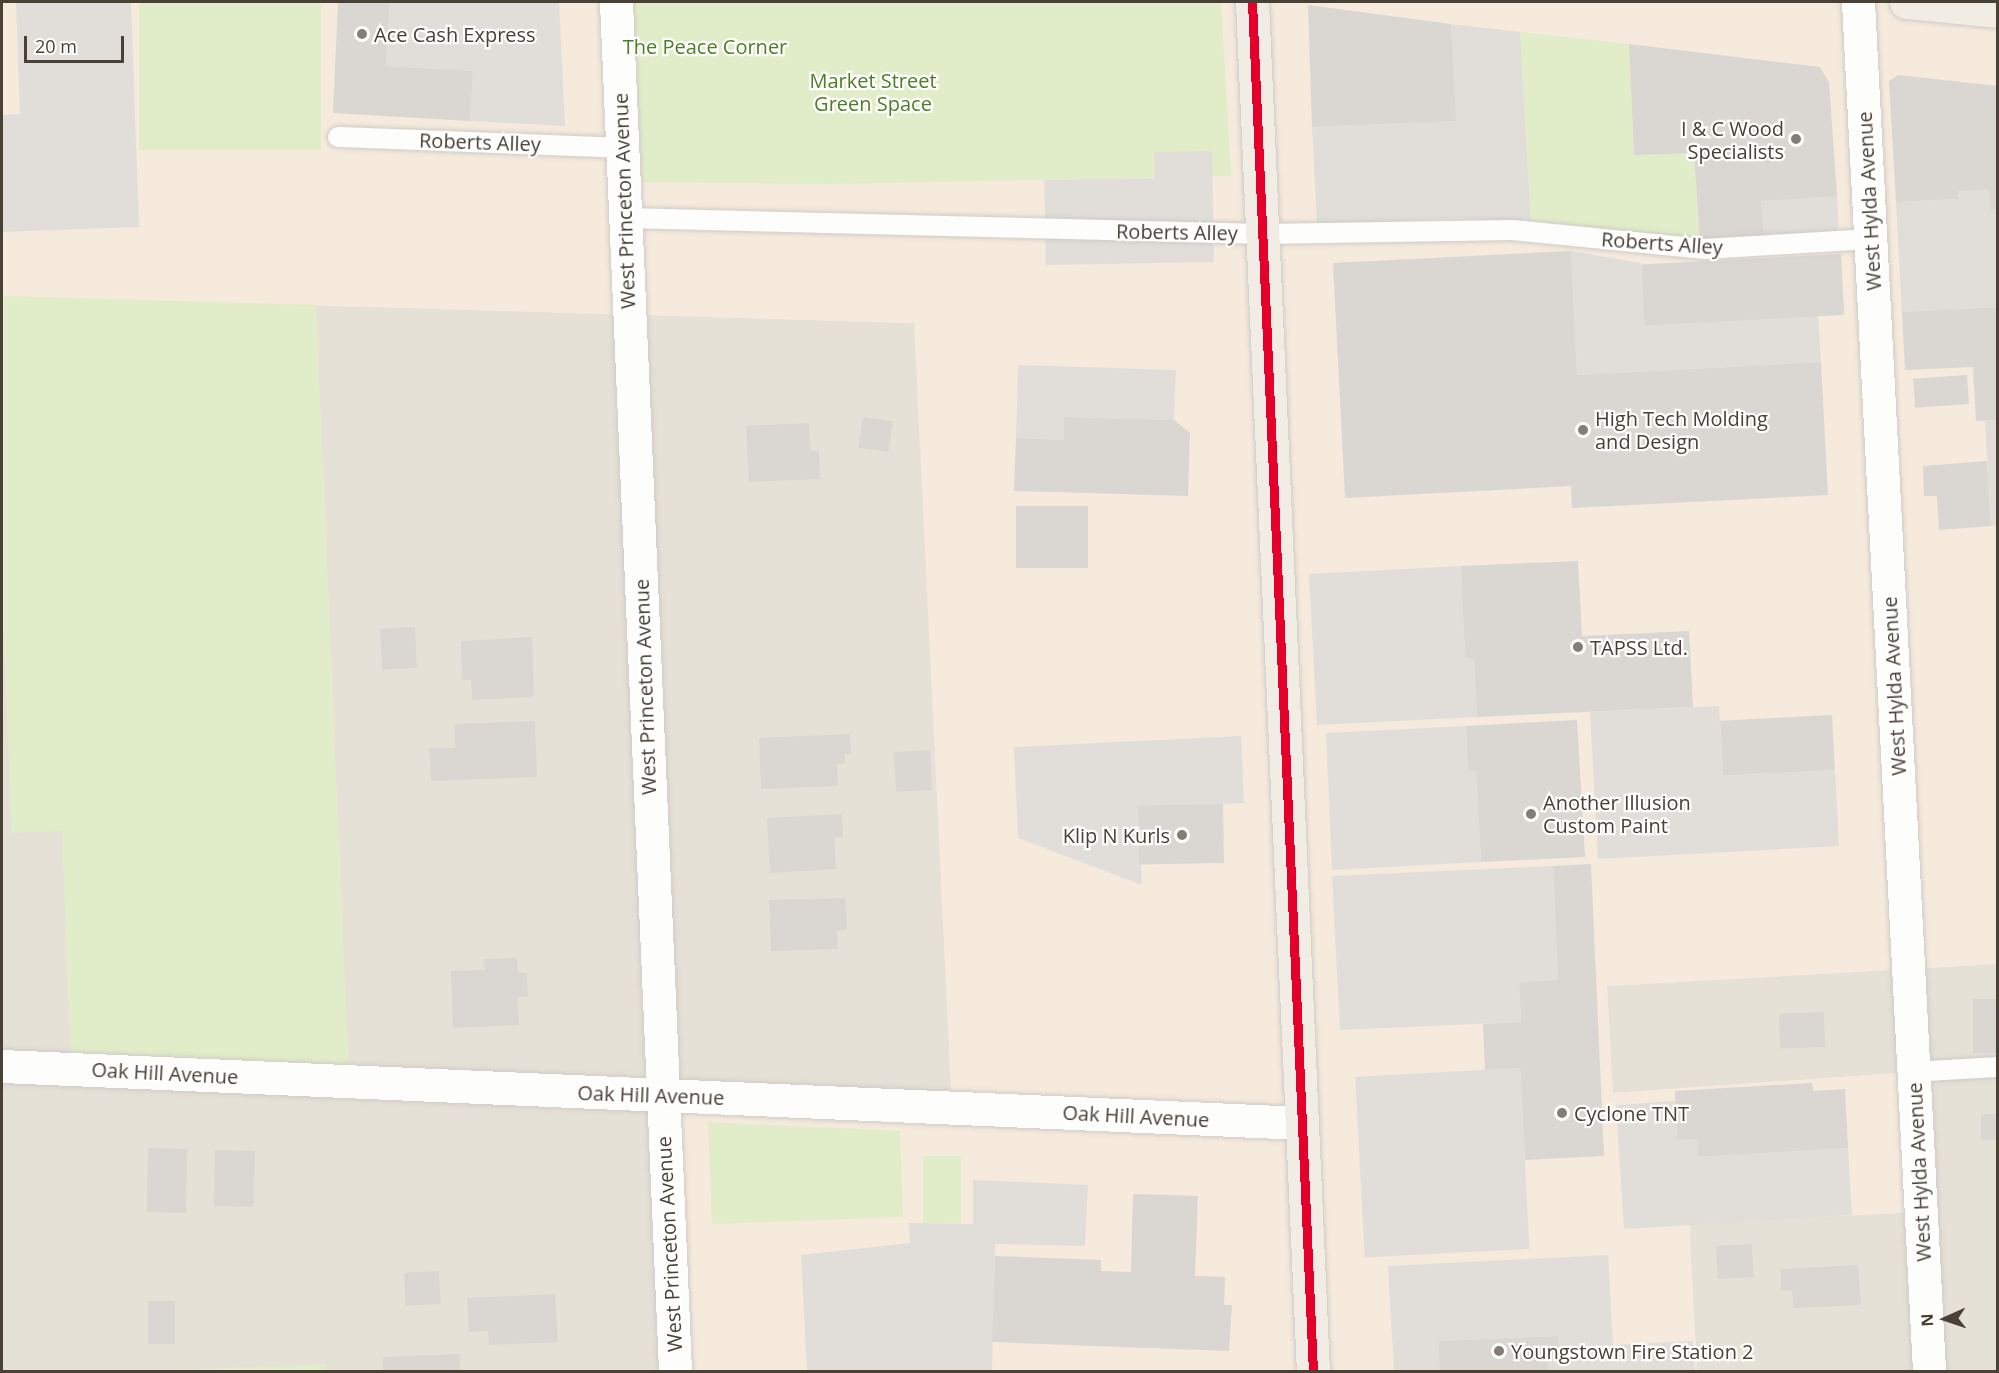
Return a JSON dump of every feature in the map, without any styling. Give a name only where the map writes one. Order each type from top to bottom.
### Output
[{"type":"main road","points":[[1252,2],[1300,1123],[1313,1371]]},
{"type":"main road","points":[[1906,2],[1998,12]]},
{"type":"street","name":"West Princeton Avenue","points":[[616,2],[675,1371]]},
{"type":"street","name":"West Hylda Avenue","points":[[1858,2],[1929,1371]]},
{"type":"street","name":"Oak Hill Avenue","points":[[2,1066],[1300,1123]]},
{"type":"lane","name":"Roberts Alley","points":[[338,137],[622,148]]},
{"type":"lane","name":"Roberts Alley","points":[[625,218],[1263,234],[1513,230],[1704,249],[1871,239]]},
{"type":"lane","points":[[1913,1072],[1998,1067]]},
{"type":"shaded area","points":[[2,2],[1997,2],[1997,964],[1607,986],[1613,1093],[1913,1072],[1921,1212],[1689,1223],[1697,1371],[675,1371],[663,1095],[952,1107],[914,323],[2,296]]},
{"type":"shaded area","points":[[16,2],[131,2],[139,227],[2,232],[2,115],[20,114]]},
{"type":"shaded area","points":[[390,2],[559,2],[565,126],[470,121],[473,71],[386,66]]},
{"type":"shaded area","points":[[1451,24],[1520,32],[1531,225],[1460,218],[1317,224],[1312,127],[1455,121]]},
{"type":"shaded area","points":[[1212,151],[1214,262],[1046,265],[1044,180],[1155,178],[1154,152]]},
{"type":"shaded area","points":[[1989,190],[1990,210],[1997,210],[1997,307],[1902,312],[1896,202],[1958,199],[1958,191]]},
{"type":"shaded area","points":[[1837,196],[1839,233],[1763,237],[1761,200]]},
{"type":"shaded area","points":[[1571,251],[1641,263],[1645,324],[1818,316],[1821,362],[1577,375]]},
{"type":"shaded area","points":[[2,296],[915,323],[952,1108],[675,1371],[2,1372]]},
{"type":"shaded area","points":[[1018,365],[1176,370],[1174,420],[1065,417],[1064,440],[1016,438]]},
{"type":"shaded area","points":[[1997,420],[1997,526],[1991,526],[1985,421]]},
{"type":"shaded area","points":[[1461,566],[1465,658],[1474,658],[1477,717],[1317,725],[1309,574]]},
{"type":"shaded area","points":[[1719,706],[1723,776],[1835,770],[1839,846],[1598,859],[1590,712]]},
{"type":"shaded area","points":[[1466,726],[1468,772],[1476,771],[1481,862],[1332,870],[1326,733]]},
{"type":"shaded area","points":[[1241,736],[1244,803],[1138,808],[1142,885],[1018,838],[1014,747]]},
{"type":"shaded area","points":[[1553,866],[1558,980],[1519,982],[1521,1022],[1340,1030],[1332,876]]},
{"type":"shaded area","points":[[1997,964],[1997,1371],[1697,1371],[1689,1223],[1921,1212],[1913,1072],[1612,1093],[1607,986]]},
{"type":"shaded area","points":[[1520,1068],[1529,1249],[1365,1257],[1355,1077]]},
{"type":"shaded area","points":[[1675,1101],[1677,1139],[1697,1139],[1698,1157],[1848,1148],[1852,1215],[1624,1229],[1616,1105]]},
{"type":"shaded area","points":[[973,1180],[1088,1185],[1085,1246],[995,1244],[992,1371],[807,1371],[801,1255],[910,1243],[909,1223],[973,1224]]},
{"type":"shaded area","points":[[1608,1255],[1613,1345],[1693,1341],[1695,1371],[1549,1371],[1548,1361],[1559,1360],[1558,1336],[1440,1341],[1453,1371],[1394,1371],[1388,1266]]},
{"type":"green space","points":[[139,2],[321,2],[321,150],[139,150]]},
{"type":"green space","name":"Market Street Green Space","points":[[634,2],[1221,2],[1231,176],[830,184],[641,182]]},
{"type":"green space","points":[[1520,32],[1629,44],[1634,154],[1694,153],[1700,242],[1531,225]]},
{"type":"green space","points":[[2,296],[316,305],[349,1081],[71,1069],[62,831],[12,833],[2,599]]},
{"type":"green space","points":[[708,1122],[900,1131],[903,1217],[712,1224]]},
{"type":"green space","points":[[923,1156],[961,1156],[961,1223],[923,1223]]},
{"type":"green space","points":[[325,1364],[326,1371],[154,1371]]},
{"type":"building","name":"Ace Cash Express","points":[[338,2],[390,2],[386,66],[473,71],[470,121],[333,113]]},
{"type":"building","points":[[1308,5],[1451,24],[1456,121],[1312,127]]},
{"type":"building","points":[[1629,44],[1820,67],[1829,82],[1837,196],[1761,201],[1764,238],[1700,242],[1694,153],[1634,155]]},
{"type":"building","points":[[1898,75],[1998,86],[1998,210],[1990,210],[1989,190],[1958,191],[1958,199],[1896,202],[1889,81]]},
{"type":"building","name":"High Tech Molding and Design","points":[[1571,251],[1577,375],[1821,362],[1828,495],[1572,508],[1571,486],[1345,498],[1333,263]]},
{"type":"building","points":[[1841,254],[1844,315],[1644,325],[1641,264]]},
{"type":"building","points":[[1998,307],[1998,420],[1976,421],[1973,367],[1905,370],[1902,312]]},
{"type":"building","points":[[1967,375],[1969,404],[1915,408],[1913,379]]},
{"type":"building","points":[[863,417],[893,421],[888,452],[859,448]]},
{"type":"building","points":[[1064,417],[1174,420],[1190,433],[1188,496],[1014,491],[1016,438],[1064,440]]},
{"type":"building","points":[[809,423],[810,450],[819,450],[820,479],[749,482],[746,426]]},
{"type":"building","points":[[1987,461],[1991,526],[1939,530],[1937,496],[1924,496],[1923,466]]},
{"type":"building","points":[[1016,506],[1088,506],[1088,568],[1016,568]]},
{"type":"building","name":"TAPSS Ltd.","points":[[1578,561],[1582,636],[1689,631],[1693,707],[1477,717],[1474,658],[1465,658],[1461,566]]},
{"type":"building","points":[[415,627],[417,668],[382,670],[380,629]]},
{"type":"building","points":[[532,637],[534,697],[472,700],[471,680],[462,680],[461,641]]},
{"type":"building","points":[[1832,715],[1835,770],[1723,776],[1720,721]]},
{"type":"building","name":"Another Illusion Custom Paint","points":[[1577,720],[1585,857],[1481,862],[1476,771],[1468,772],[1466,726]]},
{"type":"building","points":[[535,721],[537,777],[431,781],[430,748],[455,748],[455,724]]},
{"type":"building","points":[[850,734],[851,754],[845,754],[845,763],[837,764],[838,786],[761,789],[759,738]]},
{"type":"building","points":[[930,750],[932,790],[896,792],[894,752]]},
{"type":"building","name":"Klip N Kurls","points":[[1223,804],[1224,863],[1139,864],[1138,805]]},
{"type":"building","points":[[842,814],[843,838],[834,838],[836,869],[770,873],[767,818]]},
{"type":"building","name":"Cyclone TNT","points":[[1591,864],[1604,1156],[1525,1160],[1520,1068],[1485,1070],[1483,1024],[1521,1022],[1519,982],[1558,980],[1553,866]]},
{"type":"building","points":[[846,898],[847,930],[837,931],[838,949],[771,951],[769,900]]},
{"type":"building","points":[[517,958],[518,973],[527,973],[528,997],[518,997],[519,1025],[453,1028],[451,971],[485,970],[484,959]]},
{"type":"building","points":[[1973,999],[1998,999],[1998,1053],[1973,1053]]},
{"type":"building","points":[[1824,1012],[1825,1047],[1780,1049],[1779,1014]]},
{"type":"building","points":[[1812,1083],[1813,1091],[1845,1089],[1848,1148],[1698,1157],[1697,1139],[1677,1140],[1675,1091]]},
{"type":"building","points":[[1981,1114],[1998,1114],[1998,1140],[1981,1140]]},
{"type":"building","points":[[148,1148],[187,1149],[186,1213],[147,1212]]},
{"type":"building","points":[[215,1150],[255,1151],[254,1207],[214,1206]]},
{"type":"building","points":[[1133,1194],[1198,1196],[1195,1276],[1225,1277],[1224,1305],[1232,1305],[1229,1351],[992,1342],[995,1256],[1101,1260],[1101,1271],[1131,1272]]},
{"type":"building","points":[[1752,1244],[1754,1277],[1718,1279],[1716,1246]]},
{"type":"building","points":[[1858,1265],[1861,1305],[1793,1308],[1792,1290],[1781,1291],[1781,1269]]},
{"type":"building","points":[[439,1271],[441,1304],[406,1306],[404,1273]]},
{"type":"building","points":[[555,1294],[558,1342],[489,1345],[488,1331],[469,1332],[467,1298]]},
{"type":"building","points":[[148,1301],[175,1301],[175,1344],[148,1344]]},
{"type":"building","name":"Youngstown Fire Station 2","points":[[1558,1336],[1559,1361],[1548,1361],[1549,1371],[1440,1371],[1439,1341]]},
{"type":"building","points":[[460,1354],[460,1371],[383,1371],[383,1357]]},
{"type":"transit line","points":[[1252,2],[1313,1372]]},
{"type":"place","name":"Ace Cash Express","points":[[362,34]]},
{"type":"place","name":"I & C Wood Specialists","points":[[1796,139]]},
{"type":"place","name":"High Tech Molding and Design","points":[[1583,430]]},
{"type":"place","name":"TAPSS Ltd.","points":[[1578,647]]},
{"type":"place","name":"Another Illusion Custom Paint","points":[[1531,814]]},
{"type":"place","name":"Klip N Kurls","points":[[1182,835]]},
{"type":"place","name":"Cyclone TNT","points":[[1562,1113]]},
{"type":"place","name":"Youngstown Fire Station 2","points":[[1499,1351]]},
{"type":"park label","name":"The Peace Corner","points":[[705,46]]}]
